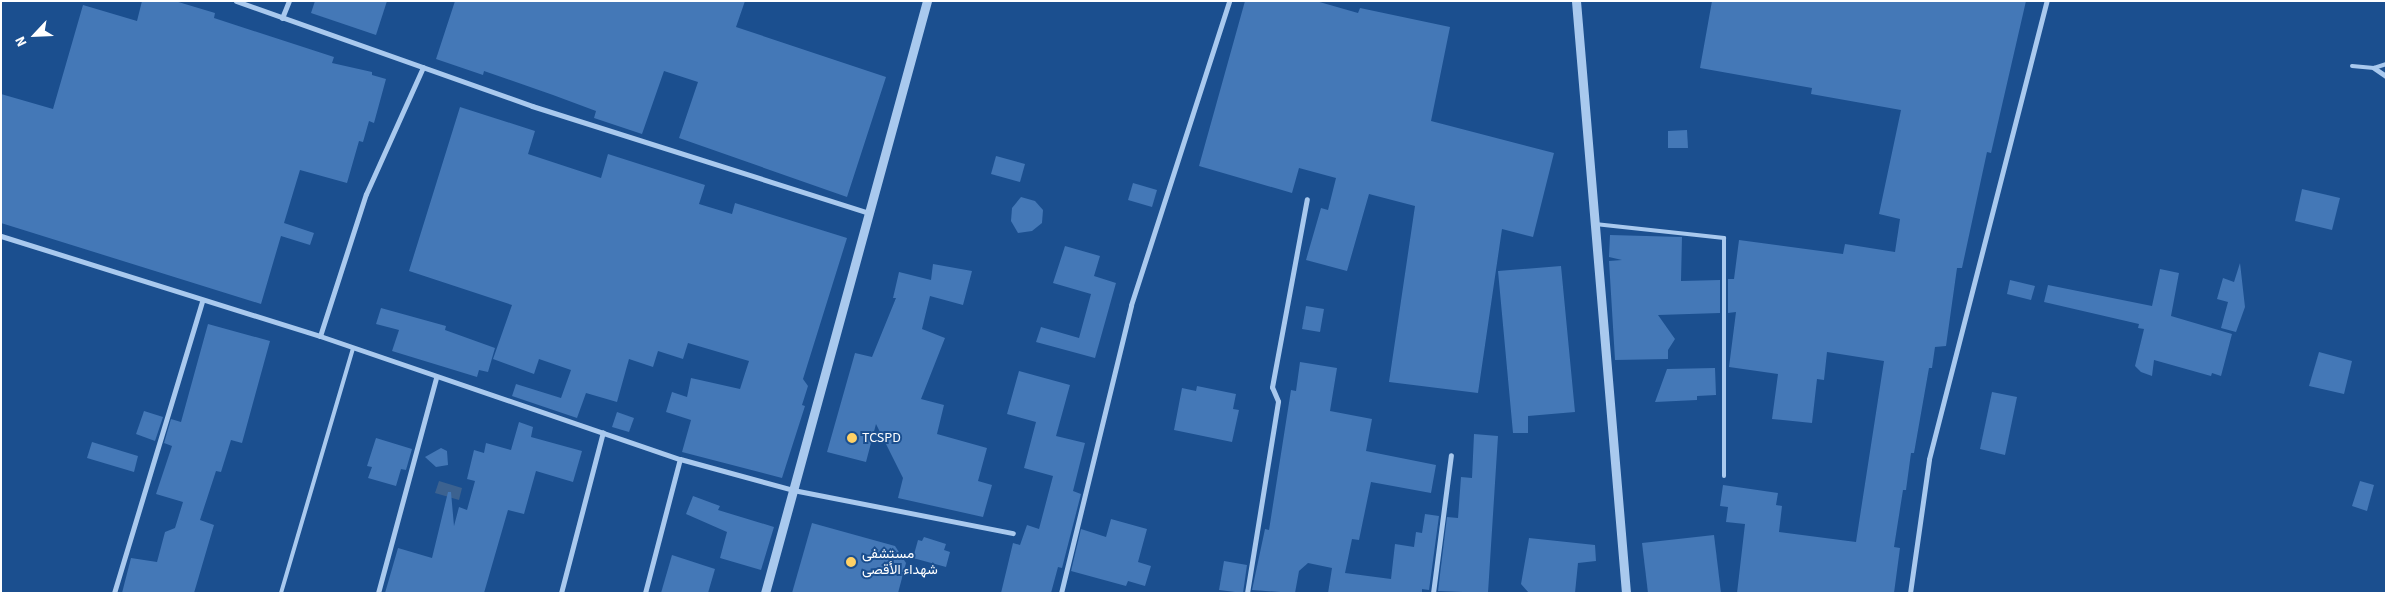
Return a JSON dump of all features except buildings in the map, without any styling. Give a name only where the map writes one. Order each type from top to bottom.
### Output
[{"type":"street","points":[[236,1],[532,106],[869,213]]},
{"type":"street","points":[[282,18],[289,1]]},
{"type":"street","points":[[765,593],[927,1]]},
{"type":"street","points":[[1061,593],[1131,304],[1229,1]]},
{"type":"street","points":[[1576,1],[1626,593]]},
{"type":"street","points":[[1910,593],[1929,459],[2046,1]]},
{"type":"street","points":[[320,336],[366,194],[423,67]]},
{"type":"street","points":[[2374,68],[2386,76]]},
{"type":"street","points":[[1247,593],[1278,401],[1272,387],[1307,199]]},
{"type":"street","points":[[1,236],[202,301],[320,336],[436,378],[680,459],[792,490],[1013,533]]},
{"type":"street","points":[[114,593],[202,301]]},
{"type":"street","points":[[378,593],[436,378]]},
{"type":"street","points":[[561,593],[603,432]]},
{"type":"street","points":[[1433,593],[1451,455]]},
{"type":"street","points":[[645,593],[680,459]]},
{"type":"lane","points":[[2352,66],[2374,68],[2386,64]]},
{"type":"lane","points":[[1595,224],[1724,238],[1724,476]]},
{"type":"lane","points":[[280,593],[353,348]]},
{"type":"water","points":[[439,481],[462,488],[459,500],[435,493]]},
{"type":"place","name":"TCSPD","points":[[852,438]]},
{"type":"place","name":"مستشفى شهداء الأقصى","points":[[851,562]]}]
